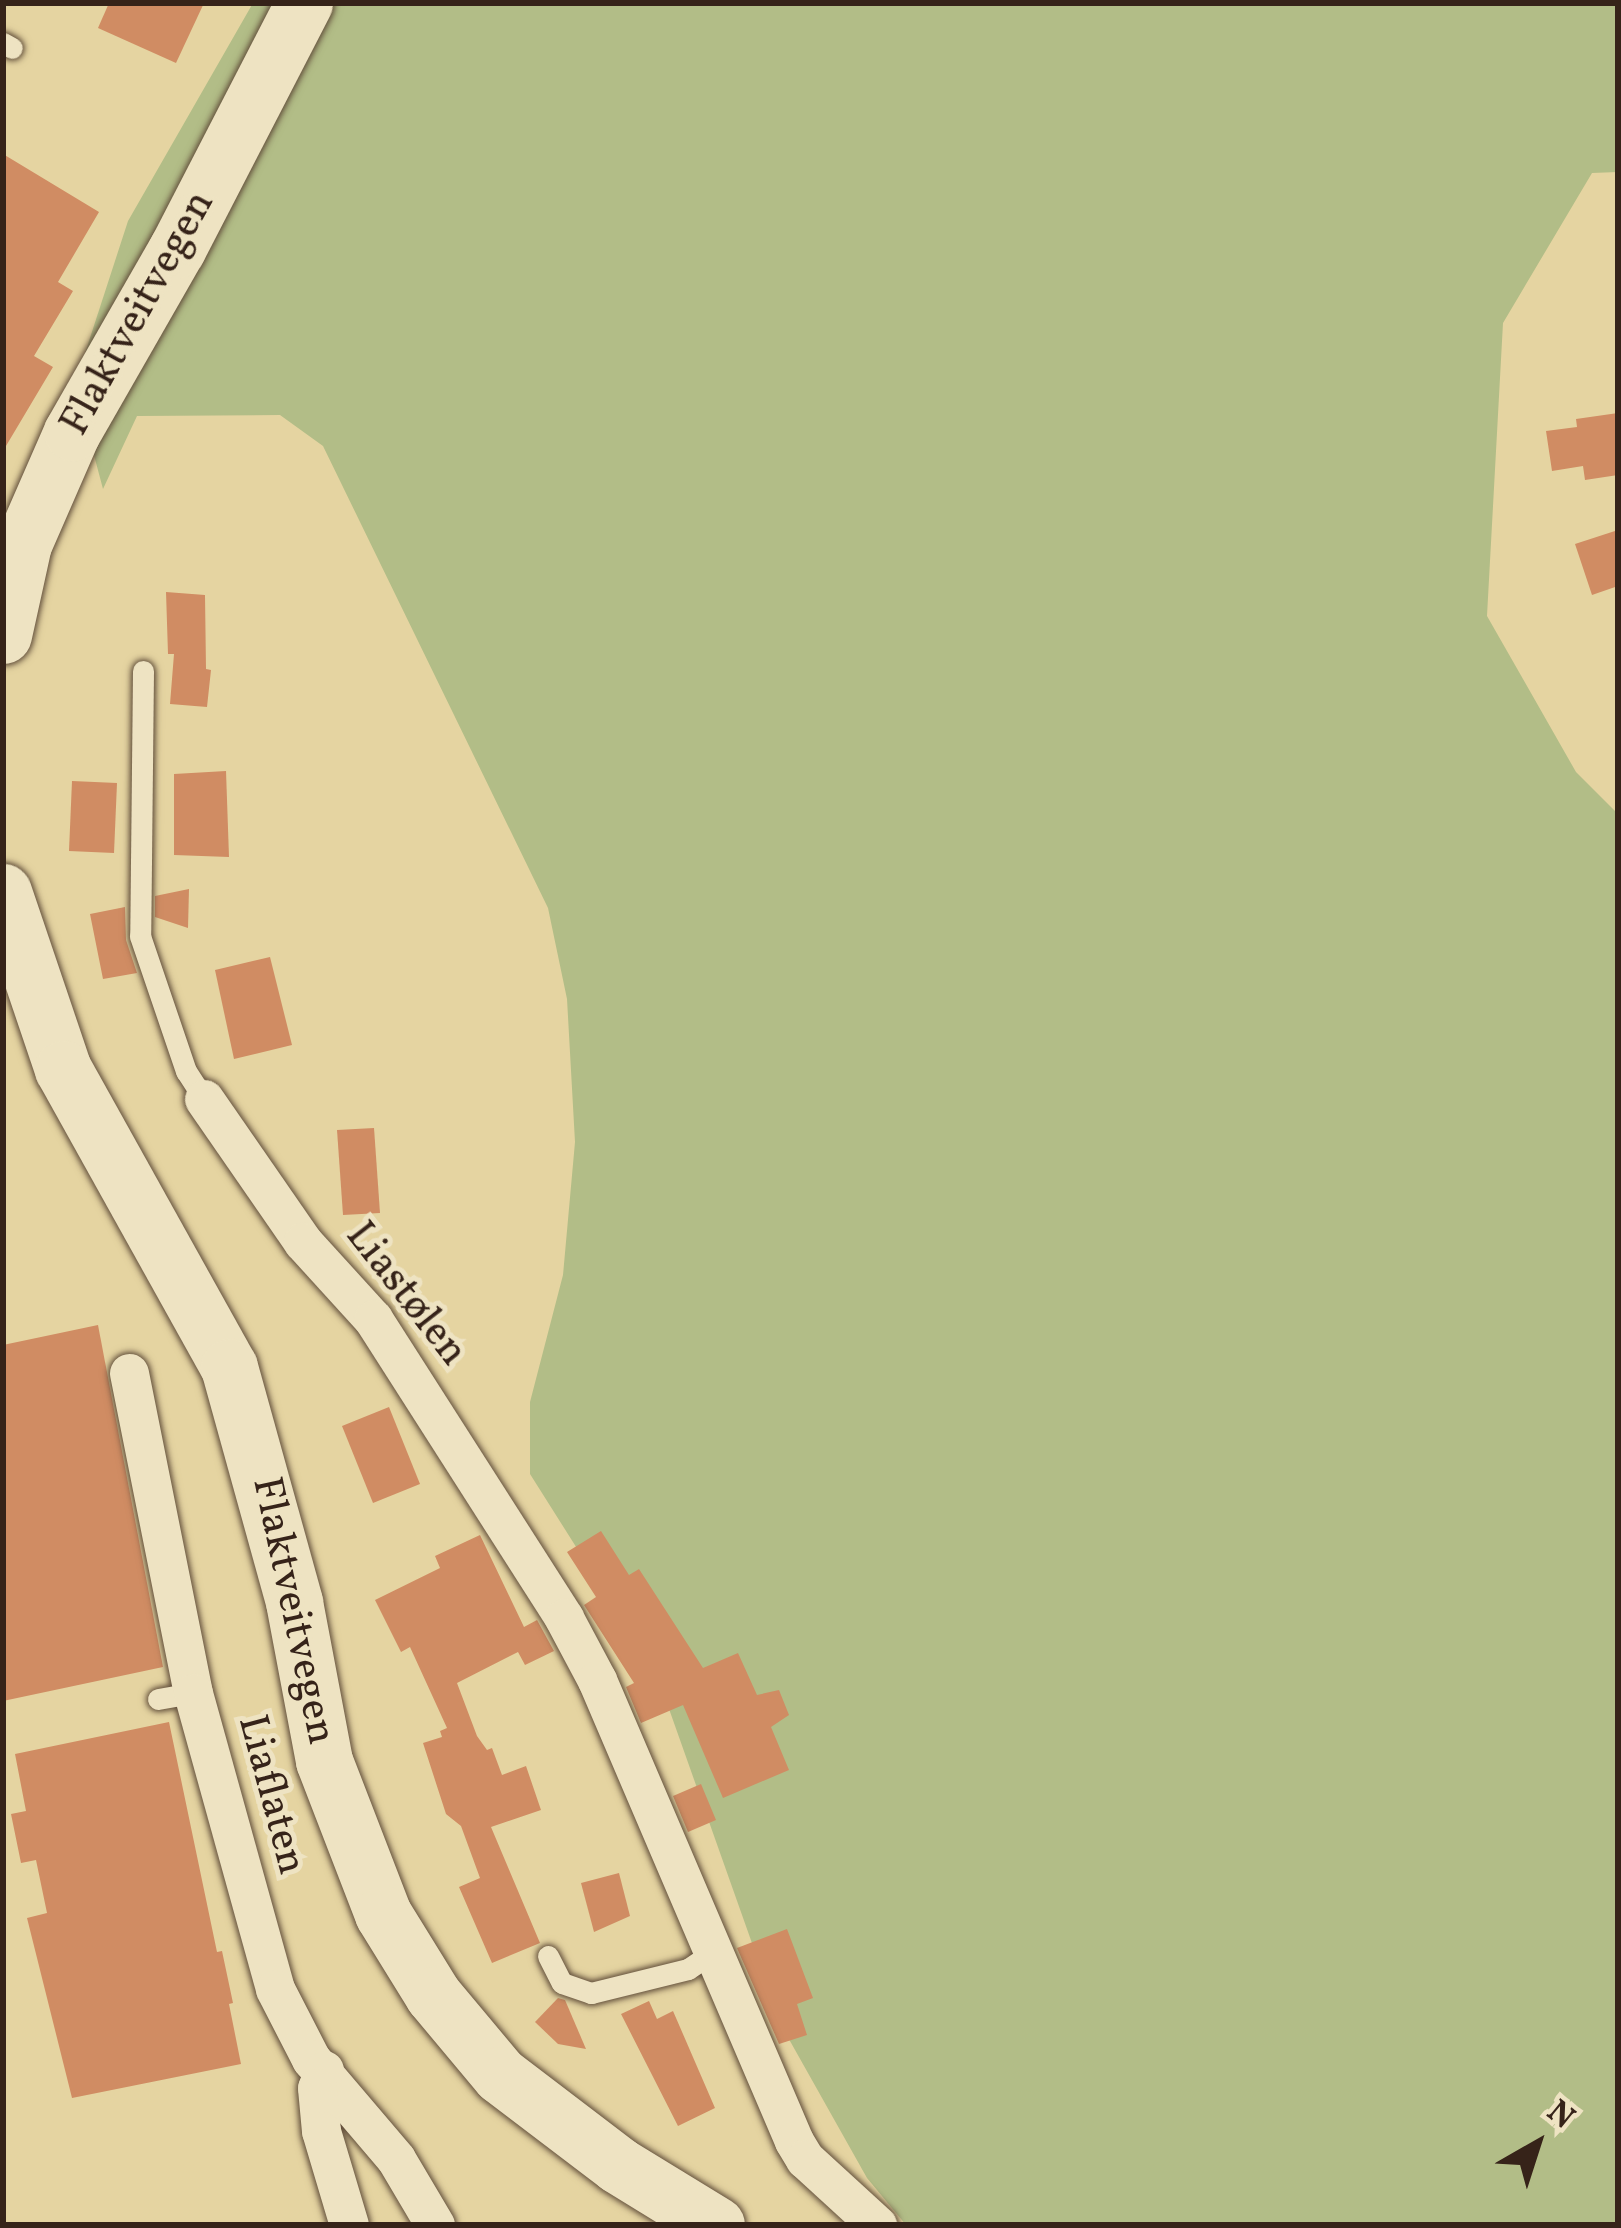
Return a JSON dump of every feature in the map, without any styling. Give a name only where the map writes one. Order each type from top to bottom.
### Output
[{"type":"main road","name":"Flaktveitvegen","points":[[3,635],[22,544],[72,432],[177,249],[304,3]]},
{"type":"main road","name":"Flaktveitvegen","points":[[3,892],[63,1069],[229,1366],[294,1602],[324,1761],[383,1914],[433,1995],[500,2075],[618,2165],[716,2225]]},
{"type":"street","name":"Liastølen","points":[[203,1099],[303,1242],[373,1319],[564,1618],[597,1680],[794,2141],[877,2225]]},
{"type":"street","name":"Liaflaten","points":[[129,1373],[176,1696],[275,1989],[311,2060],[396,2159],[435,2225]]},
{"type":"street","points":[[324,2070],[317,2088],[321,2131],[349,2225]]},
{"type":"lane","name":"Liastølen","points":[[143,670],[140,936],[186,1070],[203,1099]]},
{"type":"lane","points":[[548,1956],[562,1983],[591,1993],[688,1969],[713,1952]]},
{"type":"green space","points":[[253,3],[1618,3],[1618,172],[1592,173],[1503,323],[1487,616],[1576,772],[1618,814],[1618,2225],[906,2225],[867,2178],[781,2025],[657,1675],[530,1474],[530,1402],[563,1275],[575,1142],[567,999],[548,908],[323,446],[280,415],[137,416],[103,489],[75,384],[128,221]]},
{"type":"building","points":[[109,3],[204,3],[176,63],[98,28]]},
{"type":"building","points":[[3,154],[99,212],[58,282],[73,291],[34,356],[53,367],[3,451]]},
{"type":"building","points":[[1618,413],[1618,475],[1585,480],[1583,466],[1552,471],[1546,431],[1577,427],[1576,419]]},
{"type":"building","points":[[1618,530],[1618,586],[1592,595],[1575,544]]},
{"type":"building","points":[[166,592],[205,595],[206,669],[211,670],[207,707],[170,704],[174,654],[168,654]]},
{"type":"building","points":[[226,771],[229,857],[174,855],[174,774]]},
{"type":"building","points":[[72,781],[117,783],[114,853],[69,851]]},
{"type":"building","points":[[189,889],[188,928],[155,917],[155,896]]},
{"type":"building","points":[[125,907],[126,940],[137,973],[103,979],[90,914]]},
{"type":"building","points":[[270,957],[292,1045],[234,1059],[215,970]]},
{"type":"building","points":[[374,1128],[380,1213],[343,1215],[337,1130]]},
{"type":"building","points":[[98,1325],[163,1667],[3,1701],[3,1345]]},
{"type":"building","points":[[389,1407],[420,1484],[373,1503],[342,1426]]},
{"type":"building","points":[[601,1531],[629,1575],[639,1569],[703,1668],[738,1653],[757,1695],[779,1690],[789,1715],[771,1727],[789,1770],[723,1798],[683,1705],[641,1723],[626,1687],[634,1683],[584,1605],[596,1597],[567,1552]]},
{"type":"building","points":[[480,1535],[524,1627],[537,1620],[554,1651],[525,1665],[518,1652],[457,1683],[477,1736],[487,1750],[492,1748],[502,1775],[526,1766],[541,1810],[491,1827],[540,1943],[492,1963],[459,1887],[480,1878],[461,1826],[446,1814],[423,1743],[442,1737],[440,1731],[447,1728],[410,1647],[401,1652],[375,1600],[440,1568],[435,1556]]},
{"type":"building","points":[[169,1722],[217,1952],[222,1951],[233,2003],[229,2004],[241,2064],[72,2098],[27,1918],[47,1913],[36,1860],[21,1863],[11,1814],[26,1811],[15,1754]]},
{"type":"building","points":[[701,1784],[716,1820],[688,1832],[673,1796]]},
{"type":"building","points":[[619,1873],[630,1916],[594,1932],[581,1883]]},
{"type":"building","points":[[787,1929],[813,1998],[797,2004],[807,2035],[779,2044],[737,1948]]},
{"type":"building","points":[[558,1998],[565,2000],[586,2049],[558,2044],[535,2022]]},
{"type":"building","points":[[649,2001],[657,2019],[673,2011],[715,2108],[678,2126],[621,2014]]}]
